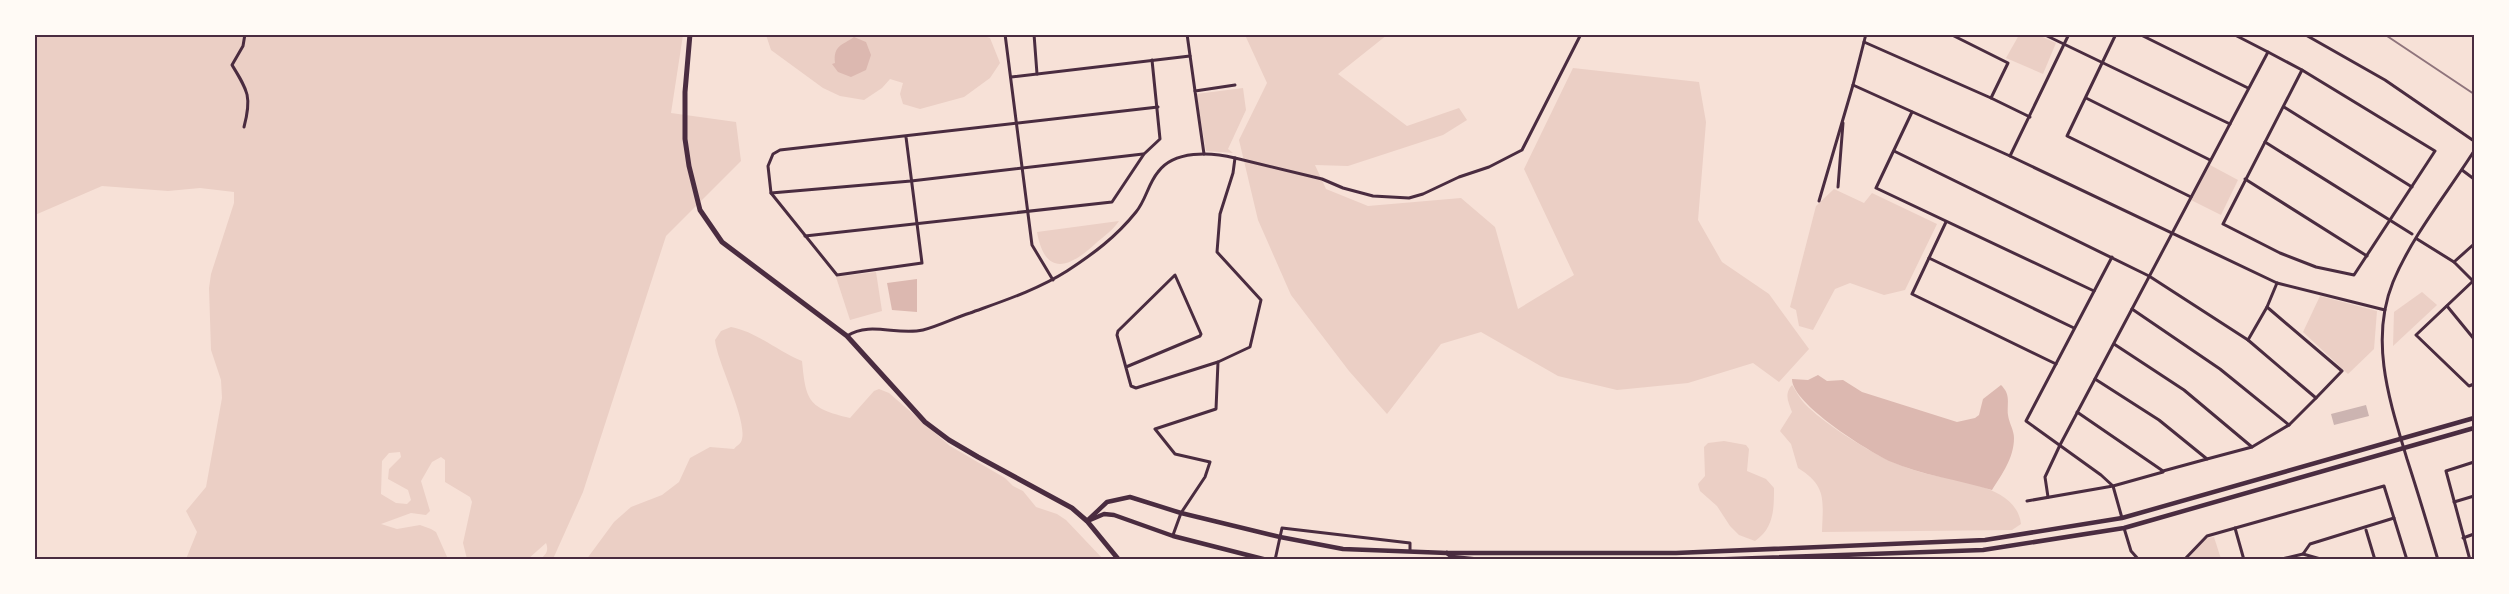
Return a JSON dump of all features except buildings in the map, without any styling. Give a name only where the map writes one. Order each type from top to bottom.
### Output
[{"type":"highway","points":[[690,34],[685,92],[685,139],[693,188],[700,210],[722,242],[847,336],[904,401],[950,440],[1072,508],[1087,521],[1119,560]]},
{"type":"main road","points":[[1087,521],[1107,502],[1118,498],[1141,500],[1181,513],[1280,537],[1342,549],[1447,553],[1676,553],[1985,540],[2122,518],[2475,418]]},
{"type":"main road","points":[[1703,560],[1983,550],[2124,528],[2475,428]]},
{"type":"main road","points":[[1087,521],[1104,514],[1114,514],[1173,536],[1267,560]]},
{"type":"main road","points":[[1447,553],[1452,557],[1481,560]]},
{"type":"street","points":[[244,127],[250,104],[248,91],[232,65],[243,46],[245,34]]},
{"type":"street","points":[[1005,34],[1032,245],[1053,280]]},
{"type":"street","points":[[1034,34],[1037,74]]},
{"type":"street","points":[[1187,34],[1204,154]]},
{"type":"street","points":[[847,336],[856,330],[921,330],[1008,300],[1053,280],[1110,242],[1143,204],[1157,172],[1178,158],[1221,154],[1322,179],[1343,188],[1373,196],[1409,198],[1424,194],[1459,177],[1489,167],[1522,150],[1581,34]]},
{"type":"street","points":[[1819,201],[1866,34]]},
{"type":"street","points":[[1950,34],[2008,63],[1991,98]]},
{"type":"street","points":[[2043,34],[2230,124]]},
{"type":"street","points":[[2010,156],[2069,34]]},
{"type":"street","points":[[2116,34],[2067,136],[2191,197]]},
{"type":"street","points":[[2139,34],[2249,88]]},
{"type":"street","points":[[2233,34],[2302,70],[2435,151],[2354,275],[2316,267],[2280,253],[2223,224],[2302,70]]},
{"type":"street","points":[[2304,34],[2385,80],[2475,141]]},
{"type":"street","points":[[1864,42],[2030,117]]},
{"type":"street","points":[[2048,497],[2045,477],[2060,445],[2268,52]]},
{"type":"street","points":[[1011,77],[1190,56]]},
{"type":"street","points":[[805,236],[1112,202],[1144,154],[1160,139],[1152,60]]},
{"type":"street","points":[[1195,91],[1234,85]]},
{"type":"street","points":[[1853,85],[2010,156],[2277,283],[2385,310]]},
{"type":"street","points":[[2086,98],[2211,161]]},
{"type":"street","points":[[906,137],[922,263],[837,275],[771,194],[768,166],[773,154],[780,150],[1158,107]]},
{"type":"street","points":[[2284,107],[2412,187]]},
{"type":"street","points":[[1912,111],[1876,188],[2094,291]]},
{"type":"street","points":[[1838,188],[1844,116]]},
{"type":"street","points":[[2265,142],[2412,234]]},
{"type":"street","points":[[1894,151],[2149,276],[2248,340],[2316,398]]},
{"type":"street","points":[[2438,560],[2400,438],[2383,369],[2382,333],[2385,310],[2393,283],[2417,239],[2475,151]]},
{"type":"street","points":[[771,194],[911,181],[1144,154]]},
{"type":"street","points":[[1126,367],[1200,336],[1176,275],[1118,331],[1117,334],[1131,386],[1136,388],[1218,362],[1250,347],[1261,300],[1217,252],[1220,214],[1235,158]]},
{"type":"street","points":[[2462,170],[2475,179]]},
{"type":"street","points":[[2245,179],[2367,256]]},
{"type":"street","points":[[1946,222],[1912,294],[2056,364]]},
{"type":"street","points":[[2417,239],[2454,262],[2474,281],[2416,335],[2469,386],[2475,384]]},
{"type":"street","points":[[2454,262],[2475,244]]},
{"type":"street","points":[[2112,257],[2026,422],[2113,486],[2122,518]]},
{"type":"street","points":[[1929,258],[2074,328]]},
{"type":"street","points":[[2248,340],[2267,307],[2277,283]]},
{"type":"street","points":[[2447,306],[2475,339]]},
{"type":"street","points":[[2027,501],[2113,486],[2252,447],[2289,425],[2342,371],[2267,307]]},
{"type":"street","points":[[2132,309],[2220,369],[2289,425]]},
{"type":"street","points":[[2114,344],[2184,390],[2252,447]]},
{"type":"street","points":[[1173,536],[1181,513],[1205,477],[1210,462],[1175,454],[1155,429],[1216,408],[1218,362]]},
{"type":"street","points":[[2096,378],[2159,420],[2207,459]]},
{"type":"street","points":[[2077,412],[2163,471]]},
{"type":"street","points":[[2470,560],[2446,471],[2475,462]]},
{"type":"street","points":[[2184,560],[2207,536],[2384,486],[2407,560]]},
{"type":"street","points":[[2454,502],[2475,496]]},
{"type":"street","points":[[2303,554],[2310,544],[2394,518]]},
{"type":"street","points":[[1275,560],[1282,528],[1410,543],[1410,552]]},
{"type":"street","points":[[2124,528],[2131,551],[2139,560]]},
{"type":"street","points":[[2235,528],[2244,560]]},
{"type":"street","points":[[2366,530],[2376,560]]},
{"type":"street","points":[[2463,538],[2475,534]]},
{"type":"street","points":[[1447,553],[1448,560]]},
{"type":"street","points":[[2277,560],[2303,554],[2324,560]]},
{"type":"shaded area","points":[[35,35],[683,35],[671,113],[736,122],[741,161],[666,236],[583,492],[553,559],[541,559],[546,552],[546,543],[528,559],[467,559],[463,543],[472,502],[470,497],[445,482],[445,460],[441,457],[432,462],[421,481],[430,511],[426,515],[411,513],[381,524],[397,529],[420,525],[431,529],[436,532],[448,559],[186,559],[197,532],[186,511],[206,487],[222,398],[221,380],[211,350],[209,288],[211,274],[234,203],[234,192],[200,188],[168,191],[102,186],[35,215]],"holes":[[[400,452],[401,457],[389,469],[388,479],[408,490],[411,500],[407,504],[396,503],[381,494],[382,461],[389,453]]]},
{"type":"shaded area","points":[[766,35],[981,35],[990,38],[1000,63],[990,78],[964,97],[920,109],[903,104],[900,94],[903,83],[890,79],[882,88],[864,100],[840,96],[823,88],[771,50]]},
{"type":"shaded area","points":[[1245,35],[1387,35],[1338,74],[1407,126],[1459,108],[1467,120],[1443,135],[1348,166],[1315,165],[1326,189],[1368,206],[1461,198],[1495,227],[1518,309],[1574,275],[1524,169],[1573,68],[1699,82],[1706,122],[1698,220],[1722,262],[1769,294],[1809,349],[1779,382],[1753,363],[1688,383],[1617,390],[1558,376],[1481,332],[1441,344],[1387,414],[1349,371],[1291,295],[1258,220],[1239,140],[1267,83]]},
{"type":"shaded area","points":[[2019,35],[2038,35],[2056,43],[2043,74],[2006,58]]},
{"type":"shaded area","points":[[854,37],[866,42],[871,55],[866,70],[851,77],[838,72],[832,64],[835,63],[837,49]]},
{"type":"shaded area","points":[[1243,88],[1246,110],[1228,149],[1233,153],[1206,151],[1196,94]]},
{"type":"shaded area","points":[[2210,165],[2238,180],[2221,215],[2191,200]]},
{"type":"shaded area","points":[[1834,189],[1864,203],[1872,193],[1937,224],[1905,290],[1884,295],[1850,283],[1835,289],[1813,330],[1799,326],[1796,310],[1790,307],[1816,206]]},
{"type":"shaded area","points":[[1119,221],[1085,252],[1067,263],[1052,262],[1046,256],[1037,232]]},
{"type":"shaded area","points":[[876,272],[882,311],[850,320],[836,277]]},
{"type":"shaded area","points":[[917,279],[917,312],[892,310],[887,283]]},
{"type":"shaded area","points":[[2422,292],[2437,305],[2393,346],[2394,312]]},
{"type":"shaded area","points":[[2320,296],[2377,311],[2374,349],[2348,374],[2303,332]]},
{"type":"shaded area","points":[[731,327],[750,333],[802,361],[808,394],[817,406],[825,410],[850,418],[874,391],[879,389],[889,393],[950,446],[1005,478],[1013,486],[1023,491],[1036,507],[1057,514],[1066,520],[1103,559],[586,560],[614,522],[631,507],[662,495],[679,482],[690,458],[710,447],[734,449],[741,442],[743,433],[741,422],[715,340],[721,331]]},
{"type":"shaded area","points":[[1818,375],[1827,381],[1843,380],[1862,392],[1957,422],[1979,415],[1983,399],[2001,385],[2007,395],[2008,415],[2014,438],[2007,466],[1992,490],[1927,474],[1889,461],[1832,425],[1804,401],[1795,389],[1792,379],[1808,380]]},
{"type":"shaded area","points":[[1792,385],[1803,402],[1813,411],[1856,442],[1904,467],[1986,488],[2009,502],[2017,512],[2021,524],[2012,530],[1822,532],[1822,502],[1819,488],[1798,468],[1791,444],[1780,431],[1792,412],[1787,395]]},
{"type":"shaded area","points":[[1724,441],[1746,445],[1749,449],[1747,471],[1766,479],[1774,488],[1772,517],[1766,530],[1755,541],[1739,535],[1717,506],[1700,491],[1698,484],[1705,476],[1704,447],[1708,443]]},
{"type":"shaded area","points":[[2214,537],[2221,559],[2186,560],[2207,538]]},
{"type":"railway","points":[[2384,34],[2474,94]]}]
